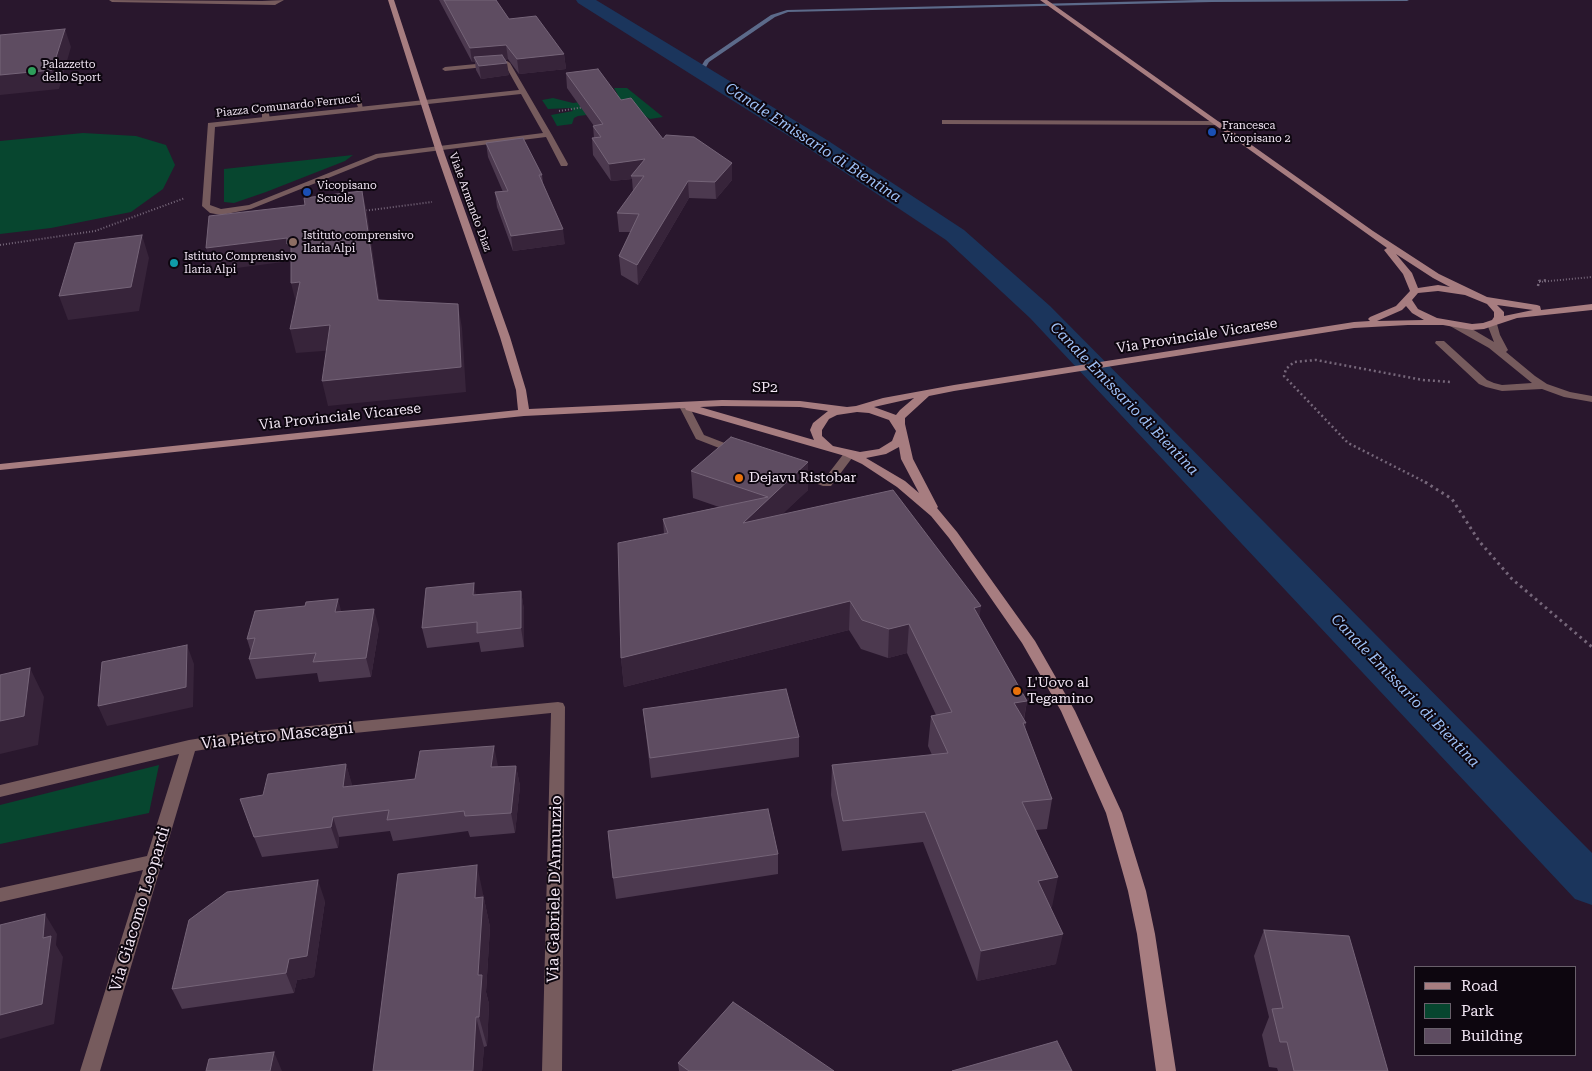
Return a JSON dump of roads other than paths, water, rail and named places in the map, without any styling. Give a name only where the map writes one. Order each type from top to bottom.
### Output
[{"type":"main road","name":"Viale Armando Diaz","points":[[391,0],[438,148],[508,344],[521,390],[524,413]]},
{"type":"main road","points":[[1044,1],[1370,233],[1436,276],[1467,292]]},
{"type":"main road","points":[[1370,233],[1397,259],[1410,278],[1415,291]]},
{"type":"main road","name":"Via Provinciale Vicarese","points":[[1354,325],[1388,314],[1399,308],[1409,295],[1415,291],[1438,288],[1467,292],[1485,299],[1534,307],[1577,309]]},
{"type":"main road","points":[[1485,299],[1500,312],[1499,317],[1494,323]]},
{"type":"main road","name":"Via Provinciale Vicarese","points":[[1407,300],[1414,311],[1441,323]]},
{"type":"main road","name":"Via Provinciale Vicarese","points":[[832,449],[823,444],[817,437],[818,423],[825,417],[883,401],[954,388],[1232,346],[1354,325],[1408,322],[1441,323],[1472,327],[1530,313],[1592,308]]},
{"type":"main road","points":[[928,393],[908,407],[900,418],[907,459],[935,513]]},
{"type":"main road","name":"SP2","points":[[684,406],[777,403],[816,405],[883,413],[901,428]]},
{"type":"main road","points":[[684,406],[849,454],[860,455],[882,452],[897,443],[901,428]]},
{"type":"main road","name":"Via Provinciale Vicarese","points":[[0,468],[524,413],[684,406]]},
{"type":"main road","points":[[849,454],[895,480],[935,513],[953,535],[1028,641],[1068,711],[1114,814],[1137,891],[1146,934],[1166,1071]]},
{"type":"street","points":[[112,0],[262,3],[281,0]]},
{"type":"street","points":[[445,69],[507,63],[564,164]]},
{"type":"street","name":"Piazza Comunardo Ferrucci","points":[[438,148],[376,156],[270,200],[240,210],[221,212],[209,209],[206,206],[211,125],[524,92]]},
{"type":"street","points":[[266,119],[264,107],[348,98],[358,97],[361,109]]},
{"type":"street","points":[[944,122],[1217,123]]},
{"type":"street","points":[[438,148],[548,135]]},
{"type":"street","points":[[1494,323],[1494,335],[1500,347],[1511,360]]},
{"type":"street","points":[[1455,326],[1480,338],[1543,386],[1568,395],[1592,399]]},
{"type":"street","points":[[1440,343],[1483,382],[1497,387],[1543,386]]},
{"type":"street","points":[[684,406],[700,437],[750,456]]},
{"type":"street","points":[[778,466],[827,483],[849,454]]},
{"type":"street","name":"Via Pietro Mascagni","points":[[0,791],[189,746],[226,740],[558,707]]},
{"type":"street","name":"Via Gabriele D'Annunzio","points":[[552,1071],[558,707]]},
{"type":"street","name":"Via Giacomo Leopardi","points":[[90,1071],[189,746]]},
{"type":"street","points":[[0,895],[155,861]]},
{"type":"waterway","name":"Canale Emissario di Bientina","points":[[584,0],[819,145],[955,235],[1040,312],[1592,885]]},
{"type":"waterway","points":[[700,73],[707,61],[773,16],[787,11],[1212,1],[1407,0]]},
{"type":"place","name":"Palazzetto dello Sport","points":[[32,71]]},
{"type":"place","name":"Francesca Vicopisano 2","points":[[1212,132]]},
{"type":"place","name":"Vicopisano Scuole","points":[[307,192]]},
{"type":"place","name":"Istituto comprensivo Ilaria Alpi","points":[[293,242]]},
{"type":"place","name":"Istituto Comprensivo Ilaria Alpi","points":[[174,263]]},
{"type":"place","name":"Dejavu Ristobar","points":[[739,478]]},
{"type":"place","name":"L'Uovo al Tegamino","points":[[1017,691]]}]
